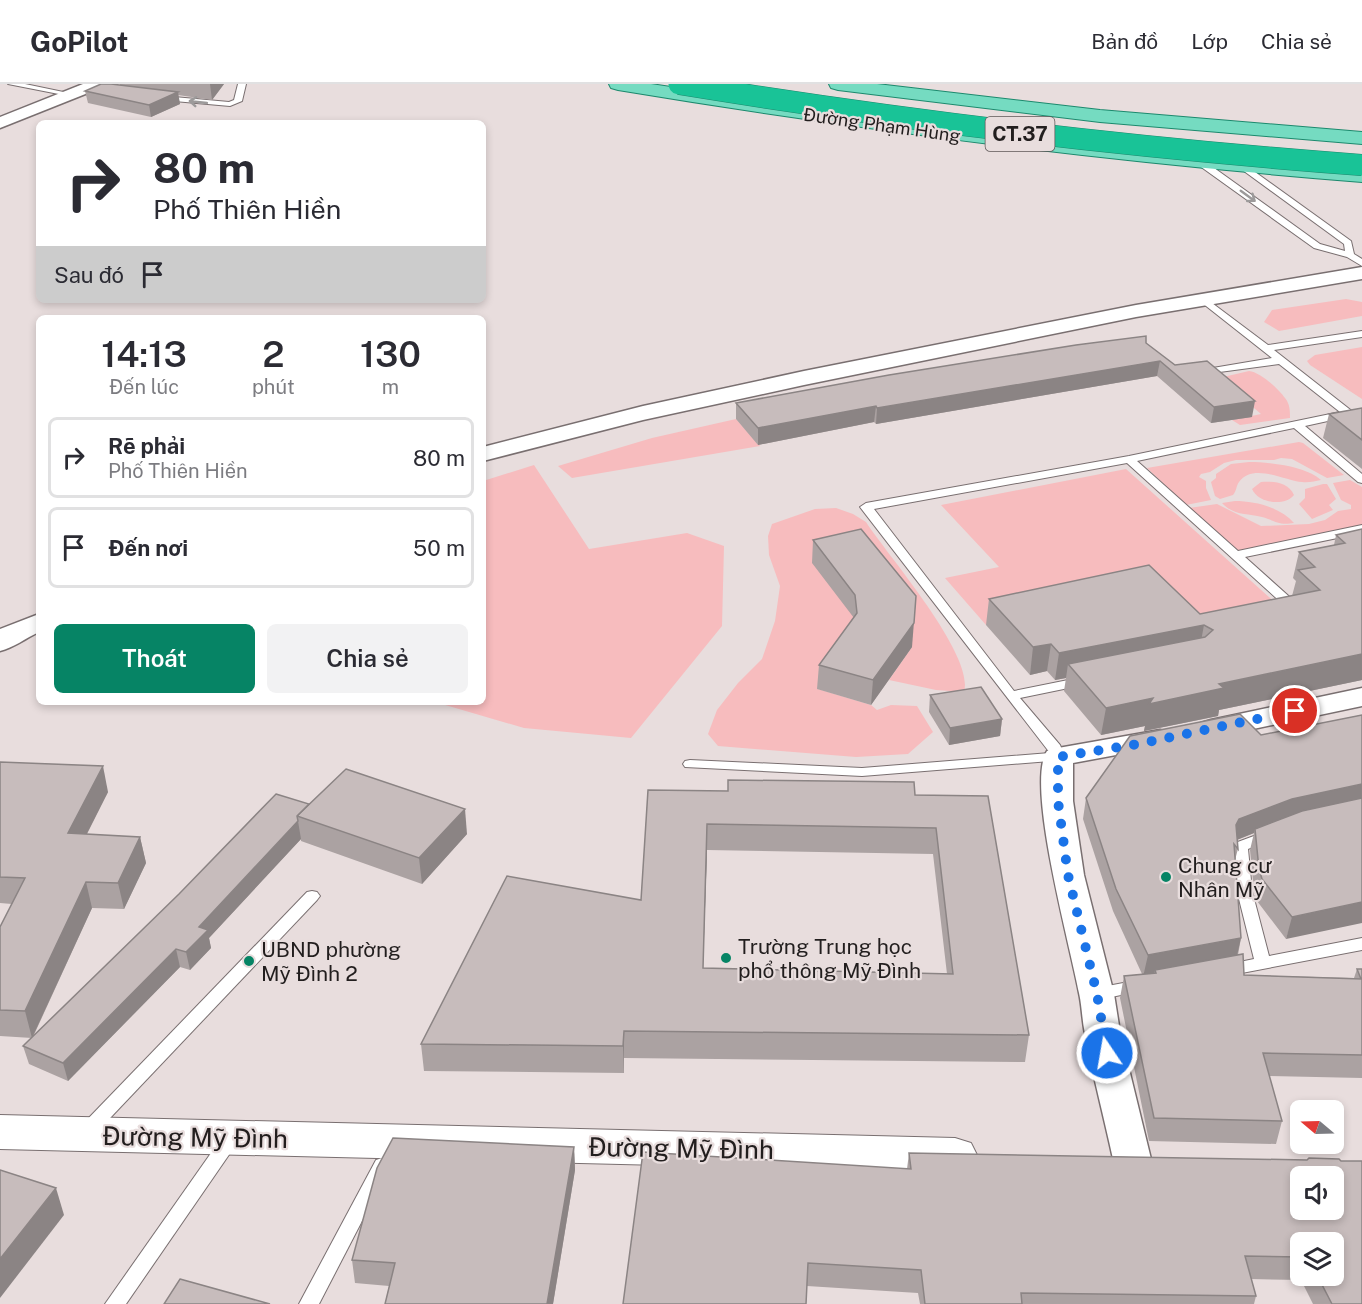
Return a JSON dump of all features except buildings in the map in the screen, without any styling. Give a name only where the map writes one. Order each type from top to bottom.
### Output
[{"type":"highway","name":"CT.37","points":[[679,84],[993,131],[1144,147],[1362,165]]},
{"type":"highway","name":"CT.37","points":[[786,84],[1004,114],[1139,129],[1362,147]]},
{"type":"main road","name":"Đường Phạm Hùng","points":[[618,84],[829,118],[1009,143],[1362,176]]},
{"type":"main road","name":"Đường Phạm Hùng","points":[[838,84],[980,104],[1124,119],[1362,138]]},
{"type":"main road","points":[[829,118],[864,88]]},
{"type":"street","points":[[0,123],[69,94],[95,88]]},
{"type":"street","points":[[486,453],[712,396],[1005,337],[1362,273]]},
{"type":"street","points":[[0,643],[7,636],[36,623]]},
{"type":"street","points":[[1131,1159],[1102,1032],[1097,994],[1068,875],[1058,801],[1058,757],[1138,744],[1362,697]]},
{"type":"street","name":"Đường Mỹ Đình","points":[[0,1132],[989,1156]]},
{"type":"lane","points":[[12,84],[69,94]]},
{"type":"lane","points":[[154,98],[230,104],[238,101],[242,84]]},
{"type":"lane","points":[[1200,162],[1317,246],[1350,255],[1362,263]]},
{"type":"lane","points":[[1241,166],[1348,243],[1350,255]]},
{"type":"lane","points":[[1204,300],[1362,424]]},
{"type":"lane","points":[[1267,348],[1362,334]]},
{"type":"lane","points":[[1193,374],[1282,360]]},
{"type":"lane","points":[[690,764],[862,772],[1058,757],[1055,748],[1011,696],[866,507],[1129,459],[1348,413]]},
{"type":"lane","points":[[1296,424],[1362,480]]},
{"type":"lane","points":[[1129,459],[1289,603]]},
{"type":"lane","points":[[1236,555],[1362,529]]},
{"type":"lane","points":[[1011,696],[1100,678]]},
{"type":"lane","points":[[1263,964],[1250,920],[1241,876],[1240,846],[1281,830]]},
{"type":"lane","points":[[83,1134],[312,896]]},
{"type":"lane","points":[[1208,974],[1362,944]]},
{"type":"lane","points":[[1097,994],[1152,984]]},
{"type":"lane","points":[[115,1304],[231,1137]]},
{"type":"lane","points":[[309,1304],[394,1141]]},
{"type":"shaded area","points":[[1346,299],[1362,302],[1362,316],[1279,331],[1264,322],[1272,310]]},
{"type":"shaded area","points":[[1362,347],[1362,399],[1307,361],[1315,355]]},
{"type":"shaded area","points":[[1249,371],[1264,378],[1282,394],[1289,405],[1290,418],[1240,425],[1232,420],[1261,414],[1219,378]]},
{"type":"shaded area","points":[[736,419],[760,446],[572,478],[558,466],[652,438]]},
{"type":"shaded area","points":[[1299,442],[1344,475],[1327,478],[1292,459],[1236,460],[1224,463],[1199,477],[1206,481],[1211,500],[1186,505],[1147,468]]},
{"type":"shaded area","points":[[1249,462],[1297,468],[1321,480],[1302,482],[1269,474],[1252,473],[1239,482],[1233,495],[1220,499],[1215,496],[1211,482],[1216,478],[1216,474],[1231,464]]},
{"type":"shaded area","points":[[534,465],[589,549],[687,533],[724,546],[722,626],[631,738],[524,728],[445,705],[486,705],[486,480]]},
{"type":"shaded area","points":[[1126,469],[1290,616],[1192,638],[1144,591],[986,625],[945,578],[999,567],[941,505]]},
{"type":"shaded area","points":[[1350,480],[1362,487],[1362,525],[1239,552],[1189,508],[1217,504],[1261,526],[1309,524],[1325,520],[1338,511],[1351,509],[1351,505],[1341,500],[1333,483]]},
{"type":"shaded area","points":[[1261,482],[1275,482],[1284,485],[1294,495],[1284,501],[1265,500],[1255,494],[1252,489]]},
{"type":"shaded area","points":[[1327,484],[1336,499],[1329,505],[1333,510],[1312,519],[1299,504],[1305,498],[1305,489]]},
{"type":"shaded area","points":[[1235,501],[1267,506],[1282,513],[1294,523],[1280,523],[1236,512],[1222,503]]},
{"type":"shaded area","points":[[836,508],[866,522],[927,606],[944,631],[956,655],[964,675],[964,692],[936,690],[889,680],[912,647],[854,618],[818,689],[871,705],[877,710],[891,705],[917,706],[933,732],[908,754],[856,757],[718,746],[708,734],[717,710],[738,683],[762,659],[775,621],[780,586],[769,555],[768,536],[772,524],[815,509]]},
{"type":"place","name":"Chung cư Nhân Mỹ","points":[[1166,877]]},
{"type":"place","name":"Trường Trung học phổ thông Mỹ Đình","points":[[726,958]]},
{"type":"place","name":"UBND phường Mỹ Đình 2","points":[[249,961]]},
{"type":"route","points":[[1107,1053],[1097,994],[1068,875],[1058,801],[1058,757],[1138,744],[1295,711]]}]
